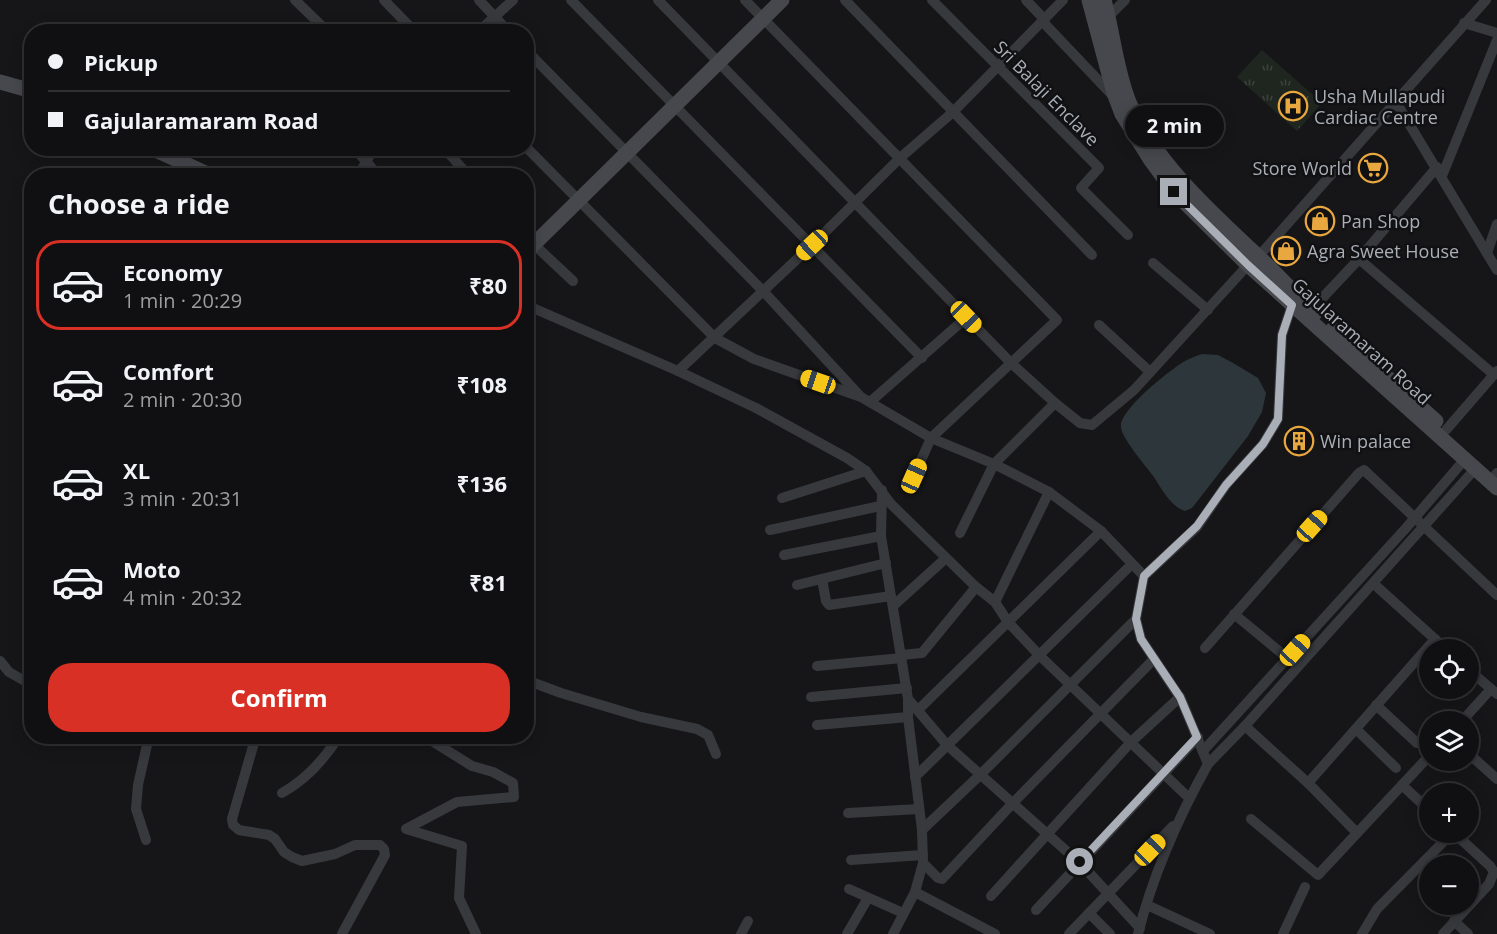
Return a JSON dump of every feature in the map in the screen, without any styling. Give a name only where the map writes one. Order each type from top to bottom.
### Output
[{"type":"main road","points":[[534,239],[782,0]]},
{"type":"main road","name":"Gajularamaram Road","points":[[1089,0],[1117,100],[1133,132],[1174,192],[1312,309],[1497,474]]},
{"type":"main road","name":"Gajularamaram Road","points":[[1104,0],[1121,76],[1129,100],[1142,129],[1164,158],[1292,305],[1497,488]]},
{"type":"main road","points":[[0,82],[24,89]]},
{"type":"main road","points":[[168,156],[195,168]]},
{"type":"street","points":[[295,0],[320,24]]},
{"type":"street","points":[[384,0],[407,24]]},
{"type":"street","points":[[479,0],[502,24]]},
{"type":"street","points":[[486,24],[513,0]]},
{"type":"street","points":[[571,0],[922,358]]},
{"type":"street","points":[[658,0],[1011,363],[1080,423],[1092,425],[1134,390],[1253,261],[1486,0]]},
{"type":"street","points":[[746,0],[1057,320],[931,438],[914,476]]},
{"type":"street","points":[[845,0],[1092,255]]},
{"type":"street","name":"Sri Balaji Enclave","points":[[932,0],[1099,168],[1081,188],[1128,235]]},
{"type":"street","points":[[1026,0],[1117,100]]},
{"type":"street","points":[[678,371],[812,245],[900,158],[953,111],[1063,0]]},
{"type":"street","points":[[1096,26],[1109,17],[1125,0]]},
{"type":"street","points":[[1464,23],[1497,33]]},
{"type":"street","points":[[1312,309],[1439,172],[1497,40]]},
{"type":"street","points":[[534,58],[763,291],[865,400]]},
{"type":"street","points":[[1396,102],[1497,270]]},
{"type":"street","points":[[534,155],[715,338],[754,359],[865,400],[931,438],[994,464],[1049,492],[1101,531],[1144,576]]},
{"type":"street","points":[[362,156],[373,168]]},
{"type":"street","points":[[362,168],[369,156]]},
{"type":"street","points":[[451,156],[462,168]]},
{"type":"street","points":[[1487,253],[1497,224]]},
{"type":"street","points":[[534,248],[573,281]]},
{"type":"street","points":[[1359,259],[1495,372],[1446,430]]},
{"type":"street","points":[[1153,263],[1208,310]]},
{"type":"street","points":[[1208,764],[1180,697],[1141,639],[1136,619],[1144,576],[1197,526],[1226,485],[1263,444],[1278,419],[1282,335],[1292,305]]},
{"type":"street","points":[[534,308],[678,371],[756,408],[847,458],[866,471],[891,504],[994,602],[1008,622],[1040,656],[1189,798]]},
{"type":"street","points":[[865,400],[922,358],[966,317]]},
{"type":"street","points":[[1099,325],[1150,372]]},
{"type":"street","points":[[960,533],[994,464],[1055,403]]},
{"type":"street","points":[[1203,751],[1414,518],[1470,464]]},
{"type":"street","points":[[1139,931],[1160,865],[1177,822],[1208,764],[1374,584],[1424,526],[1470,464]]},
{"type":"street","points":[[1205,648],[1364,470],[1497,595]]},
{"type":"street","points":[[782,498],[866,471]]},
{"type":"street","points":[[882,490],[881,536],[901,657],[913,713],[915,777],[922,830],[923,859],[915,892],[893,934]]},
{"type":"street","points":[[994,602],[1049,492]]},
{"type":"street","points":[[770,530],[880,506]]},
{"type":"street","points":[[817,725],[913,713],[1101,531]]},
{"type":"street","points":[[784,555],[881,536]]},
{"type":"street","points":[[822,579],[826,601],[829,604],[892,601],[946,558]]},
{"type":"street","points":[[796,585],[886,563]]},
{"type":"street","points":[[915,777],[1132,564]]},
{"type":"street","points":[[1374,584],[1435,639]]},
{"type":"street","points":[[817,666],[922,653],[976,587]]},
{"type":"street","points":[[1234,614],[1298,667]]},
{"type":"street","points":[[922,830],[980,776],[1136,619]]},
{"type":"street","points":[[1308,783],[1419,657]]},
{"type":"street","points":[[923,859],[938,878],[942,879],[1154,659]]},
{"type":"street","points":[[0,661],[9,672],[24,680]]},
{"type":"street","points":[[1473,711],[1494,692],[1479,679]]},
{"type":"street","points":[[534,683],[641,717],[697,729],[708,735],[716,754]]},
{"type":"street","points":[[812,697],[908,694]]},
{"type":"street","points":[[991,896],[1131,742],[1180,697]]},
{"type":"street","points":[[1376,705],[1417,743]]},
{"type":"street","points":[[913,713],[980,776],[1080,862],[1109,893],[1139,931]]},
{"type":"street","points":[[1245,726],[1308,783],[1357,833]]},
{"type":"street","points":[[1356,729],[1396,768]]},
{"type":"street","points":[[1036,910],[1197,737]]},
{"type":"street","points":[[146,840],[136,809],[138,785],[147,744]]},
{"type":"street","points":[[254,744],[232,819],[233,825],[239,830],[269,835],[275,839],[284,852],[302,861],[335,854],[355,845],[380,845],[384,849],[385,855],[342,934]]},
{"type":"street","points":[[282,793],[301,782],[327,756],[334,744]]},
{"type":"street","points":[[437,744],[472,766],[493,772],[513,783],[514,797],[457,802],[406,829],[462,846],[459,898],[476,934]]},
{"type":"street","points":[[1479,763],[1497,779]]},
{"type":"street","points":[[1251,819],[1318,875],[1419,767]]},
{"type":"street","points":[[1402,785],[1419,801]]},
{"type":"street","points":[[848,813],[919,810]]},
{"type":"street","points":[[1069,934],[1177,822]]},
{"type":"street","points":[[1362,934],[1377,909],[1453,832],[1494,872],[1489,884],[1443,934]]},
{"type":"street","points":[[852,860],[923,859]]},
{"type":"street","points":[[1283,934],[1305,887]]},
{"type":"street","points":[[849,889],[903,914]]},
{"type":"street","points":[[915,892],[995,934]]},
{"type":"street","points":[[847,934],[868,898]]},
{"type":"street","points":[[1147,905],[1210,934]]},
{"type":"street","points":[[1089,913],[1110,934]]},
{"type":"street","points":[[741,934],[748,921]]},
{"type":"street","points":[[1454,921],[1468,934]]},
{"type":"green space","points":[[1262,50],[1322,103],[1297,131],[1237,77]]},
{"type":"shaded area","points":[[1202,354],[1218,355],[1258,378],[1266,393],[1262,412],[1248,436],[1192,508],[1185,511],[1175,506],[1167,497],[1130,445],[1121,427],[1128,411],[1158,381],[1178,365]]},
{"type":"place","name":"Usha Mullapudi Cardiac Centre","points":[[1293,106]]},
{"type":"place","name":"Store World","points":[[1373,168]]},
{"type":"place","name":"Pan Shop","points":[[1320,221]]},
{"type":"place","name":"Agra Sweet House","points":[[1286,251]]},
{"type":"place","name":"Win palace","points":[[1299,441]]},
{"type":"route","points":[[1080,862],[1197,737],[1180,697],[1141,639],[1136,619],[1144,576],[1197,526],[1226,485],[1263,444],[1278,419],[1282,335],[1292,305],[1174,192]]}]
